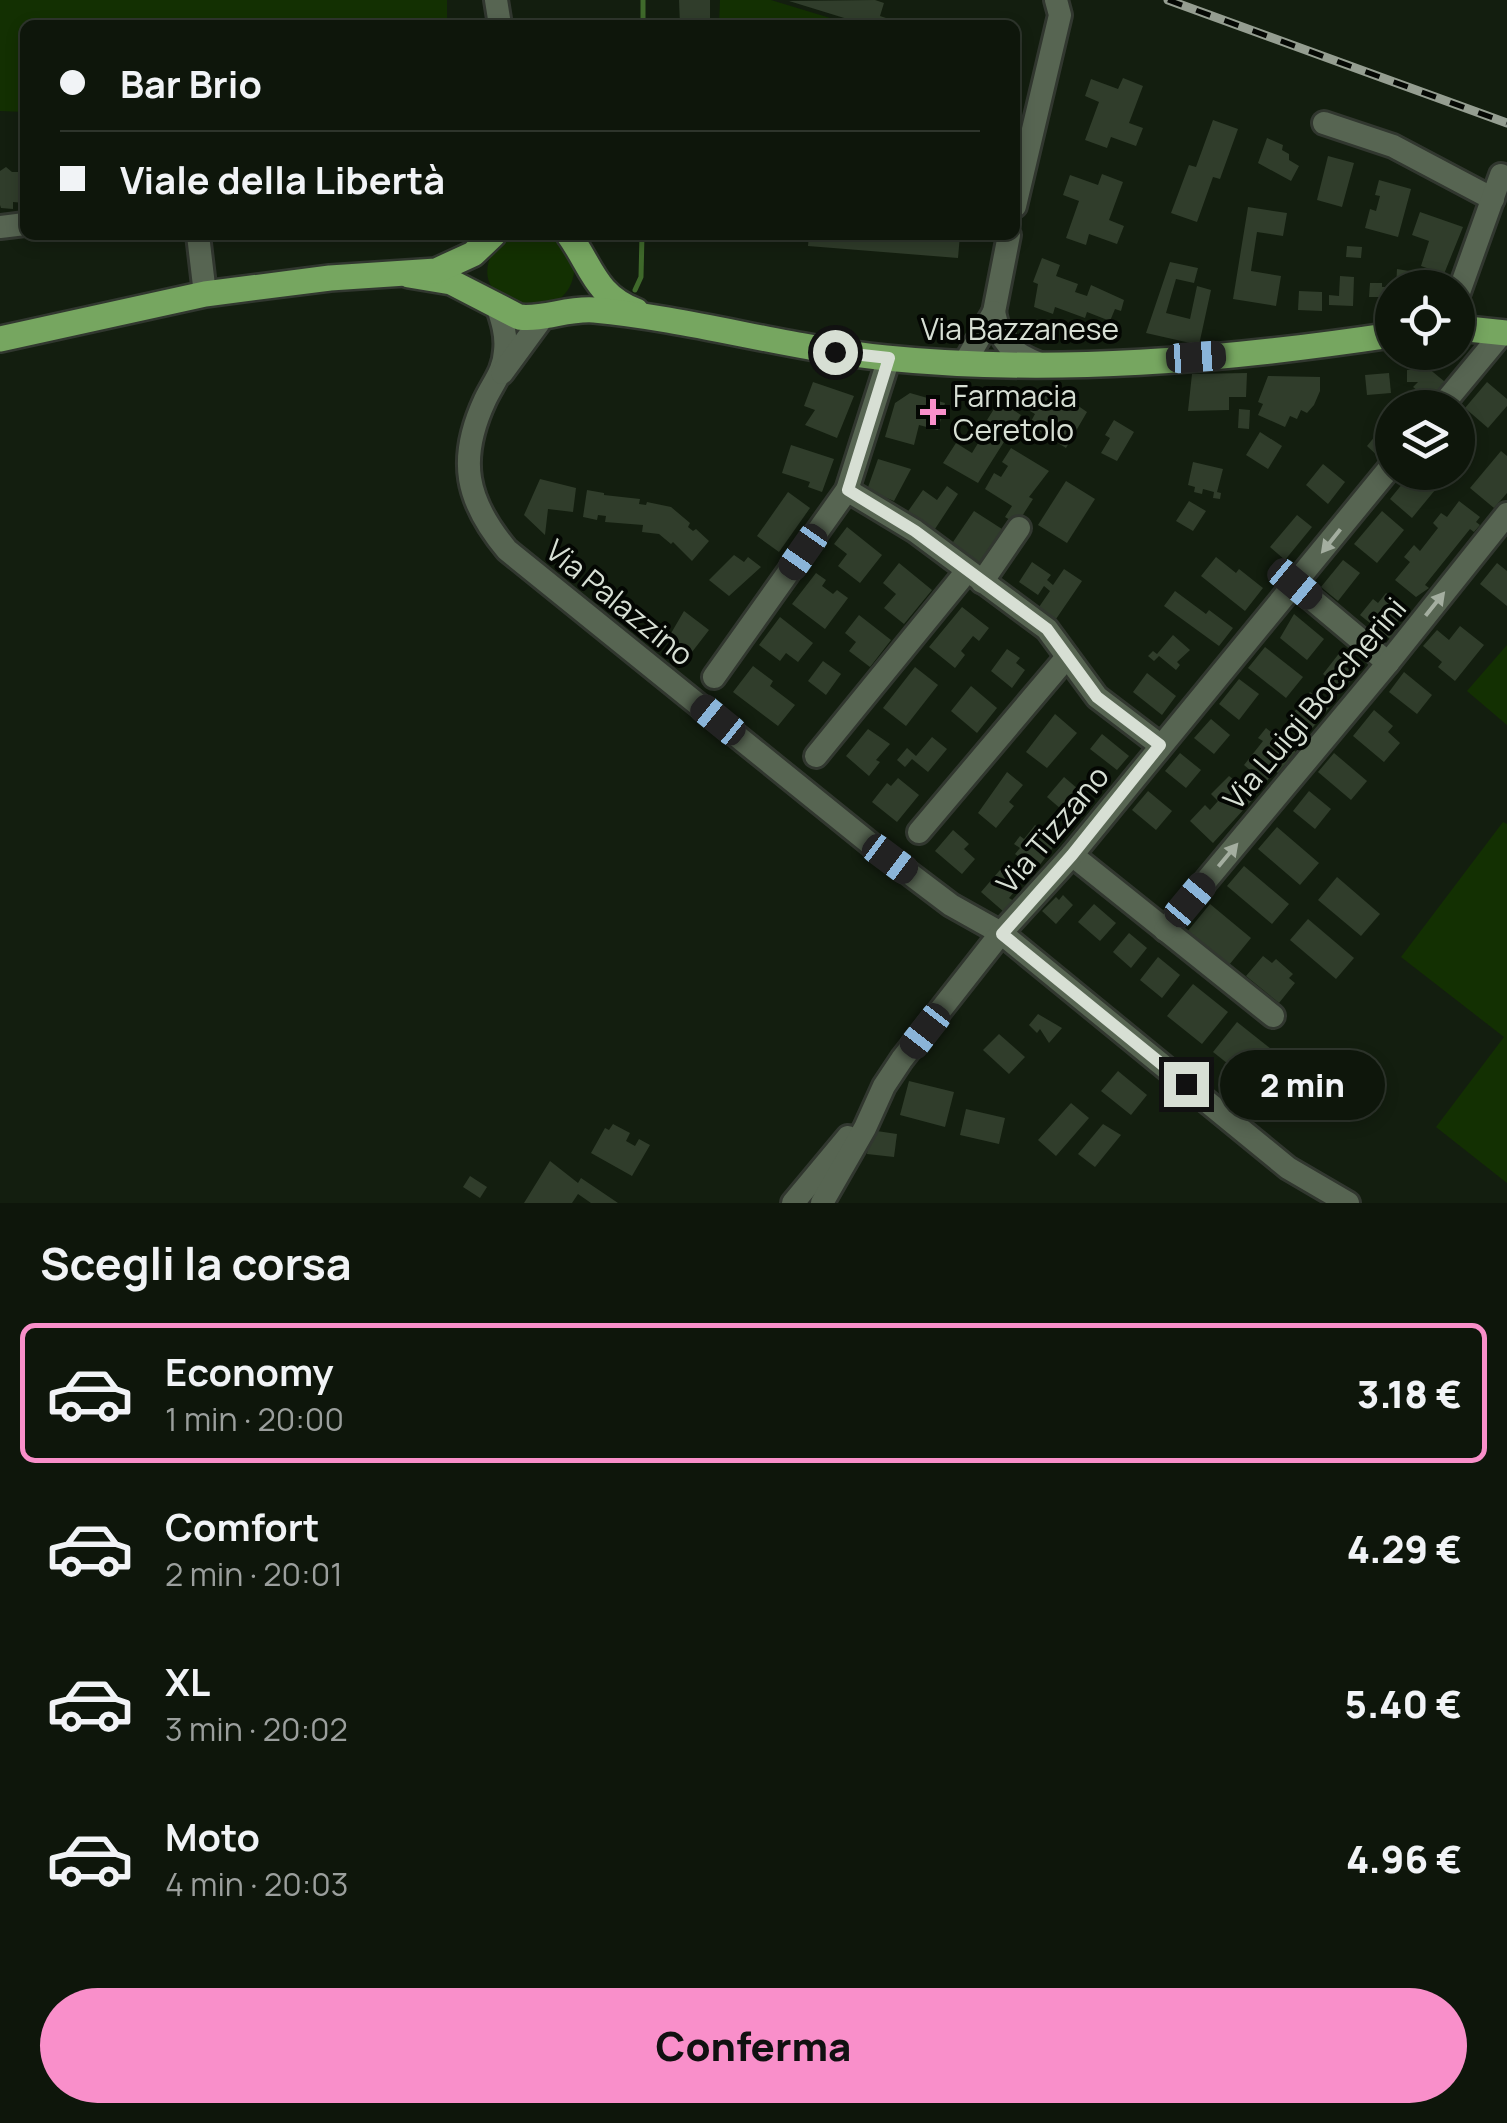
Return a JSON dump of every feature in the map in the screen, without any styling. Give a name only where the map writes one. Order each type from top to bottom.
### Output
[{"type":"main road","name":"Via Bazzanese","points":[[0,338],[206,294],[330,278],[409,275],[455,264],[474,254],[488,240]]},
{"type":"main road","name":"Via Bazzanese","points":[[490,240],[482,256],[481,277],[497,305]]},
{"type":"main road","name":"Via Bazzanese","points":[[549,314],[576,290],[581,271],[574,243]]},
{"type":"main road","name":"Via Bazzanese","points":[[574,243],[593,279],[613,299],[650,317]]},
{"type":"main road","name":"Via Bazzanese","points":[[409,275],[450,282],[519,316],[590,310],[650,317],[784,344],[964,364],[1043,365],[1261,353],[1375,337]]},
{"type":"main road","points":[[1475,330],[1505,333]]},
{"type":"street","points":[[1020,185],[1060,15],[1056,0]]},
{"type":"street","points":[[1324,124],[1393,146],[1493,199]]},
{"type":"street","points":[[1467,270],[1502,175]]},
{"type":"street","points":[[199,240],[206,294]]},
{"type":"street","points":[[991,365],[1008,240]]},
{"type":"street","name":"Via Palazzino","points":[[497,305],[506,350],[500,376],[473,431],[468,466],[470,492],[486,525],[507,550],[873,846],[951,905],[1002,934],[1288,1168],[1348,1203]]},
{"type":"street","points":[[500,376],[549,314]]},
{"type":"street","points":[[964,364],[995,317]]},
{"type":"street","points":[[995,317],[1008,347],[1043,365]]},
{"type":"street","points":[[1456,390],[1505,333]]},
{"type":"street","points":[[714,677],[848,490],[889,358]]},
{"type":"street","name":"Via Tizzano","points":[[822,1203],[902,1059],[1375,486]]},
{"type":"street","points":[[848,490],[915,531],[1047,629],[1097,697],[1160,745]]},
{"type":"street","name":"Via Luigi Boccherini","points":[[1165,930],[1507,514]]},
{"type":"street","points":[[816,756],[1019,528]]},
{"type":"street","points":[[1295,584],[1388,663]]},
{"type":"street","points":[[919,832],[1068,658]]},
{"type":"street","points":[[1072,855],[1274,1016]]},
{"type":"street","points":[[793,1203],[876,1104]]},
{"type":"green space","points":[[0,0],[447,0],[447,20],[20,20],[20,112],[0,111]]},
{"type":"green space","points":[[720,0],[771,0],[837,20],[719,20]]},
{"type":"green space","points":[[501,240],[562,240],[575,265],[574,275],[562,296],[531,312],[494,290],[487,268]]},
{"type":"green space","points":[[1507,645],[1507,725],[1467,691]]},
{"type":"green space","points":[[1503,822],[1507,824],[1507,1183],[1436,1127],[1504,1037],[1401,957]]},
{"type":"building","points":[[679,0],[710,0],[710,20],[680,20]]},
{"type":"building","points":[[875,0],[884,3],[880,16],[892,20],[851,20],[789,1]]},
{"type":"building","points":[[1123,78],[1143,86],[1129,123],[1143,128],[1136,146],[1111,137],[1107,148],[1085,140],[1099,102],[1085,96],[1091,79],[1118,89]]},
{"type":"building","points":[[1213,120],[1238,129],[1220,179],[1213,177],[1197,222],[1171,213],[1189,165],[1196,167]]},
{"type":"building","points":[[1267,138],[1283,145],[1289,160],[1299,166],[1291,181],[1258,163]]},
{"type":"building","points":[[1328,156],[1354,163],[1342,207],[1317,200]]},
{"type":"building","points":[[6,167],[20,172],[20,203],[13,202],[13,209],[1,208],[0,171]]},
{"type":"building","points":[[1102,174],[1123,182],[1109,220],[1124,226],[1117,244],[1089,234],[1086,245],[1066,238],[1079,201],[1063,195],[1070,175],[1098,185]]},
{"type":"building","points":[[1379,180],[1411,189],[1398,237],[1365,228],[1370,209],[1376,211]]},
{"type":"building","points":[[1248,207],[1287,213],[1283,236],[1257,232],[1251,271],[1281,276],[1276,306],[1233,299]]},
{"type":"building","points":[[1420,212],[1463,227],[1446,270],[1421,266],[1429,241],[1412,235]]},
{"type":"building","points":[[809,240],[960,240],[958,258],[808,246]]},
{"type":"building","points":[[1347,246],[1362,247],[1361,258],[1346,257]]},
{"type":"building","points":[[1042,258],[1060,265],[1056,276],[1078,284],[1075,292],[1087,296],[1091,285],[1124,300],[1121,311],[1115,309],[1110,321],[1087,312],[1085,318],[1055,307],[1053,314],[1034,307],[1038,284],[1033,282]]},
{"type":"building","points":[[1170,262],[1198,268],[1194,283],[1176,279],[1166,313],[1190,319],[1197,286],[1211,290],[1199,345],[1146,333]]},
{"type":"building","points":[[1340,276],[1354,277],[1353,306],[1329,305],[1329,295],[1339,296]]},
{"type":"building","points":[[1370,283],[1375,283],[1375,297],[1369,297]]},
{"type":"building","points":[[1299,291],[1322,292],[1322,311],[1298,310]]},
{"type":"building","points":[[1407,370],[1430,370],[1450,386],[1447,390],[1417,390],[1413,387],[1418,382],[1407,382]]},
{"type":"building","points":[[1247,373],[1246,397],[1229,397],[1229,410],[1188,411],[1192,374]]},
{"type":"building","points":[[1389,373],[1391,390],[1375,390],[1375,394],[1367,395],[1365,375]]},
{"type":"building","points":[[1268,376],[1320,377],[1314,405],[1307,413],[1301,410],[1297,419],[1290,416],[1285,427],[1258,415],[1263,404],[1258,402]]},
{"type":"building","points":[[813,382],[854,396],[837,438],[805,425],[815,410],[804,406]]},
{"type":"building","points":[[1487,382],[1507,399],[1507,406],[1488,428],[1475,417],[1475,396]]},
{"type":"building","points":[[1071,391],[1071,401],[1087,412],[1066,448],[1029,425],[1035,414],[1030,411],[1040,394]]},
{"type":"building","points":[[910,393],[945,403],[938,430],[919,425],[914,445],[885,437],[895,403]]},
{"type":"building","points":[[999,401],[1021,415],[978,483],[943,463],[956,443],[972,453]]},
{"type":"building","points":[[1239,409],[1250,410],[1249,429],[1238,428]]},
{"type":"building","points":[[1114,420],[1134,432],[1117,461],[1101,453]]},
{"type":"building","points":[[1260,432],[1282,446],[1268,469],[1246,455]]},
{"type":"building","points":[[1375,436],[1375,453],[1367,446]]},
{"type":"building","points":[[791,445],[834,459],[822,492],[808,487],[810,482],[782,473]]},
{"type":"building","points":[[1011,448],[1049,471],[1029,497],[1033,499],[1017,524],[1005,517],[1012,506],[985,489],[994,473],[1001,477],[1008,466],[1002,462]]},
{"type":"building","points":[[1501,451],[1507,456],[1507,493],[1494,508],[1472,490]]},
{"type":"building","points":[[878,459],[911,469],[894,501],[867,490]]},
{"type":"building","points":[[1193,462],[1223,469],[1217,492],[1221,493],[1220,499],[1203,489],[1202,494],[1194,492],[1195,487],[1188,485]]},
{"type":"building","points":[[1323,464],[1345,482],[1328,504],[1306,485]]},
{"type":"building","points":[[540,479],[576,488],[573,512],[548,509],[545,535],[524,515]]},
{"type":"building","points":[[1066,481],[1095,499],[1067,543],[1038,525]]},
{"type":"building","points":[[947,486],[958,494],[931,535],[904,517],[923,490],[937,500]]},
{"type":"building","points":[[587,490],[640,499],[639,504],[671,507],[690,523],[688,527],[709,541],[692,561],[673,542],[659,534],[642,532],[643,525],[605,522],[606,516],[598,515],[597,520],[583,517]]},
{"type":"building","points":[[1397,490],[1435,490],[1412,518],[1390,499]]},
{"type":"building","points":[[788,492],[810,508],[779,552],[757,536]]},
{"type":"building","points":[[1189,501],[1206,511],[1193,531],[1176,521]]},
{"type":"building","points":[[1459,501],[1480,517],[1476,522],[1480,525],[1474,532],[1470,529],[1425,585],[1429,588],[1416,597],[1395,580],[1410,562],[1404,557],[1414,545],[1420,551],[1438,528],[1433,523],[1441,513],[1447,517]]},
{"type":"building","points":[[974,511],[1002,529],[979,564],[951,545]]},
{"type":"building","points":[[1382,511],[1404,530],[1377,563],[1354,544]]},
{"type":"building","points":[[1297,515],[1312,527],[1285,560],[1270,547]]},
{"type":"building","points":[[847,527],[882,555],[860,583],[838,566],[847,554],[834,544]]},
{"type":"building","points":[[734,555],[744,562],[748,557],[761,567],[729,596],[709,580]]},
{"type":"building","points":[[1216,557],[1263,588],[1245,611],[1201,576]]},
{"type":"building","points":[[1343,560],[1360,573],[1338,601],[1321,587]]},
{"type":"building","points":[[1032,562],[1051,575],[1047,580],[1053,585],[1064,569],[1082,581],[1056,619],[1039,607],[1050,591],[1044,586],[1038,595],[1019,582]]},
{"type":"building","points":[[899,563],[932,590],[904,624],[884,608],[896,594],[883,583]]},
{"type":"building","points":[[1497,563],[1507,571],[1507,606],[1480,584]]},
{"type":"building","points":[[816,573],[826,580],[822,586],[848,598],[825,629],[792,604]]},
{"type":"building","points":[[1175,591],[1233,628],[1219,646],[1164,606]]},
{"type":"building","points":[[1386,593],[1407,610],[1394,626],[1398,629],[1390,639],[1360,615],[1373,599],[1378,603]]},
{"type":"building","points":[[962,607],[989,628],[979,641],[973,636],[961,651],[965,655],[955,668],[929,647]]},
{"type":"building","points":[[684,611],[709,630],[692,652],[671,641],[674,637],[670,635]]},
{"type":"building","points":[[1294,614],[1324,639],[1307,660],[1280,638]]},
{"type":"building","points":[[859,615],[891,640],[870,667],[849,651],[856,642],[845,633]]},
{"type":"building","points":[[780,617],[813,643],[798,662],[786,653],[780,661],[759,645]]},
{"type":"building","points":[[1460,626],[1484,645],[1455,681],[1438,667],[1442,662],[1423,646],[1437,630],[1449,640]]},
{"type":"building","points":[[1173,635],[1190,650],[1177,662],[1180,665],[1176,670],[1159,656],[1154,661],[1148,656],[1153,651],[1157,654]]},
{"type":"building","points":[[1265,647],[1303,677],[1286,698],[1248,668]]},
{"type":"building","points":[[1007,649],[1020,658],[1016,663],[1025,670],[1012,688],[991,671]]},
{"type":"building","points":[[1341,651],[1361,667],[1343,690],[1323,674]]},
{"type":"building","points":[[823,661],[841,674],[826,695],[808,681]]},
{"type":"building","points":[[753,666],[773,681],[770,686],[795,705],[778,726],[733,692]]},
{"type":"building","points":[[915,667],[938,685],[906,726],[883,708]]},
{"type":"building","points":[[1404,672],[1432,695],[1417,714],[1389,692]]},
{"type":"building","points":[[1147,673],[1176,696],[1162,715],[1133,692]]},
{"type":"building","points":[[1239,679],[1259,694],[1239,720],[1219,704]]},
{"type":"building","points":[[971,686],[997,708],[977,733],[951,711]]},
{"type":"building","points":[[1310,692],[1329,708],[1309,732],[1291,716]]},
{"type":"building","points":[[1374,710],[1393,726],[1388,732],[1400,743],[1384,762],[1353,736]]},
{"type":"building","points":[[1055,714],[1077,733],[1047,768],[1026,752]]},
{"type":"building","points":[[1211,719],[1230,735],[1214,754],[1194,738]]},
{"type":"building","points":[[1266,728],[1296,752],[1265,783],[1244,765],[1263,741],[1258,738]]},
{"type":"building","points":[[868,729],[890,744],[869,776],[846,756]]},
{"type":"building","points":[[1102,734],[1129,756],[1117,770],[1090,749]]},
{"type":"building","points":[[932,737],[947,749],[928,772],[912,759],[905,767],[897,760],[907,748],[916,756]]},
{"type":"building","points":[[1180,753],[1201,770],[1186,788],[1165,771]]},
{"type":"building","points":[[1334,753],[1367,781],[1351,800],[1318,772]]},
{"type":"building","points":[[1007,772],[1023,785],[1009,802],[1014,806],[996,828],[978,813]]},
{"type":"building","points":[[1229,776],[1256,796],[1213,843],[1190,821],[1205,805],[1210,810],[1218,801],[1211,794]]},
{"type":"building","points":[[1064,777],[1092,801],[1075,821],[1047,797]]},
{"type":"building","points":[[898,778],[919,795],[897,822],[872,802],[887,783],[891,786]]},
{"type":"building","points":[[1148,791],[1172,811],[1156,830],[1132,810]]},
{"type":"building","points":[[1309,791],[1331,809],[1315,829],[1293,811]]},
{"type":"building","points":[[1035,825],[1057,842],[1036,870],[1015,854],[1020,848],[1014,844],[1020,836],[1024,839]]},
{"type":"building","points":[[1277,827],[1319,863],[1300,885],[1258,849]]},
{"type":"building","points":[[953,830],[969,844],[964,849],[975,859],[962,874],[935,851]]},
{"type":"building","points":[[1244,866],[1289,904],[1272,924],[1227,886]]},
{"type":"building","points":[[1000,870],[1019,886],[1009,898],[1014,901],[1004,912],[981,892]]},
{"type":"building","points":[[1337,877],[1380,914],[1361,936],[1318,900]]},
{"type":"building","points":[[1063,895],[1073,905],[1056,924],[1042,911]]},
{"type":"building","points":[[1094,904],[1116,923],[1100,941],[1078,922]]},
{"type":"building","points":[[1210,904],[1251,938],[1229,965],[1187,932]]},
{"type":"building","points":[[1308,919],[1354,958],[1336,979],[1290,940]]},
{"type":"building","points":[[1129,933],[1147,948],[1131,968],[1113,952]]},
{"type":"building","points":[[1263,956],[1272,963],[1276,959],[1293,974],[1289,978],[1295,983],[1279,1003],[1246,976]]},
{"type":"building","points":[[1158,957],[1180,975],[1162,998],[1140,980]]},
{"type":"building","points":[[1193,984],[1228,1012],[1202,1044],[1167,1016]]},
{"type":"building","points":[[1038,1014],[1062,1028],[1049,1043],[1040,1029],[1037,1033],[1029,1025]]},
{"type":"building","points":[[1237,1022],[1275,1052],[1251,1082],[1213,1052]]},
{"type":"building","points":[[999,1034],[1025,1057],[1009,1074],[983,1050]]},
{"type":"building","points":[[1118,1071],[1147,1095],[1131,1115],[1101,1091]]},
{"type":"building","points":[[909,1081],[954,1092],[945,1127],[900,1115]]},
{"type":"building","points":[[1071,1103],[1089,1118],[1056,1156],[1038,1140]]},
{"type":"building","points":[[966,1109],[1005,1118],[999,1144],[960,1135]]},
{"type":"building","points":[[613,1124],[630,1133],[626,1141],[635,1146],[639,1139],[650,1145],[632,1176],[591,1153],[605,1128],[609,1130]]},
{"type":"building","points":[[1103,1124],[1121,1135],[1095,1167],[1078,1154]]},
{"type":"building","points":[[870,1130],[897,1134],[894,1157],[867,1154]]},
{"type":"building","points":[[550,1161],[578,1183],[581,1178],[618,1203],[591,1203],[578,1194],[572,1203],[524,1203]]},
{"type":"building","points":[[470,1176],[487,1187],[480,1198],[463,1187]]},
{"type":"waterway","points":[[643,0],[643,20]]},
{"type":"waterway","points":[[635,290],[641,277],[642,240]]},
{"type":"railway","points":[[1168,0],[1507,123]]},
{"type":"place","name":"Farmacia Ceretolo","points":[[933,412]]},
{"type":"route","points":[[835,352],[889,358],[848,490],[915,531],[1047,629],[1097,697],[1160,745],[1072,855],[1002,934],[1186,1084]]}]
